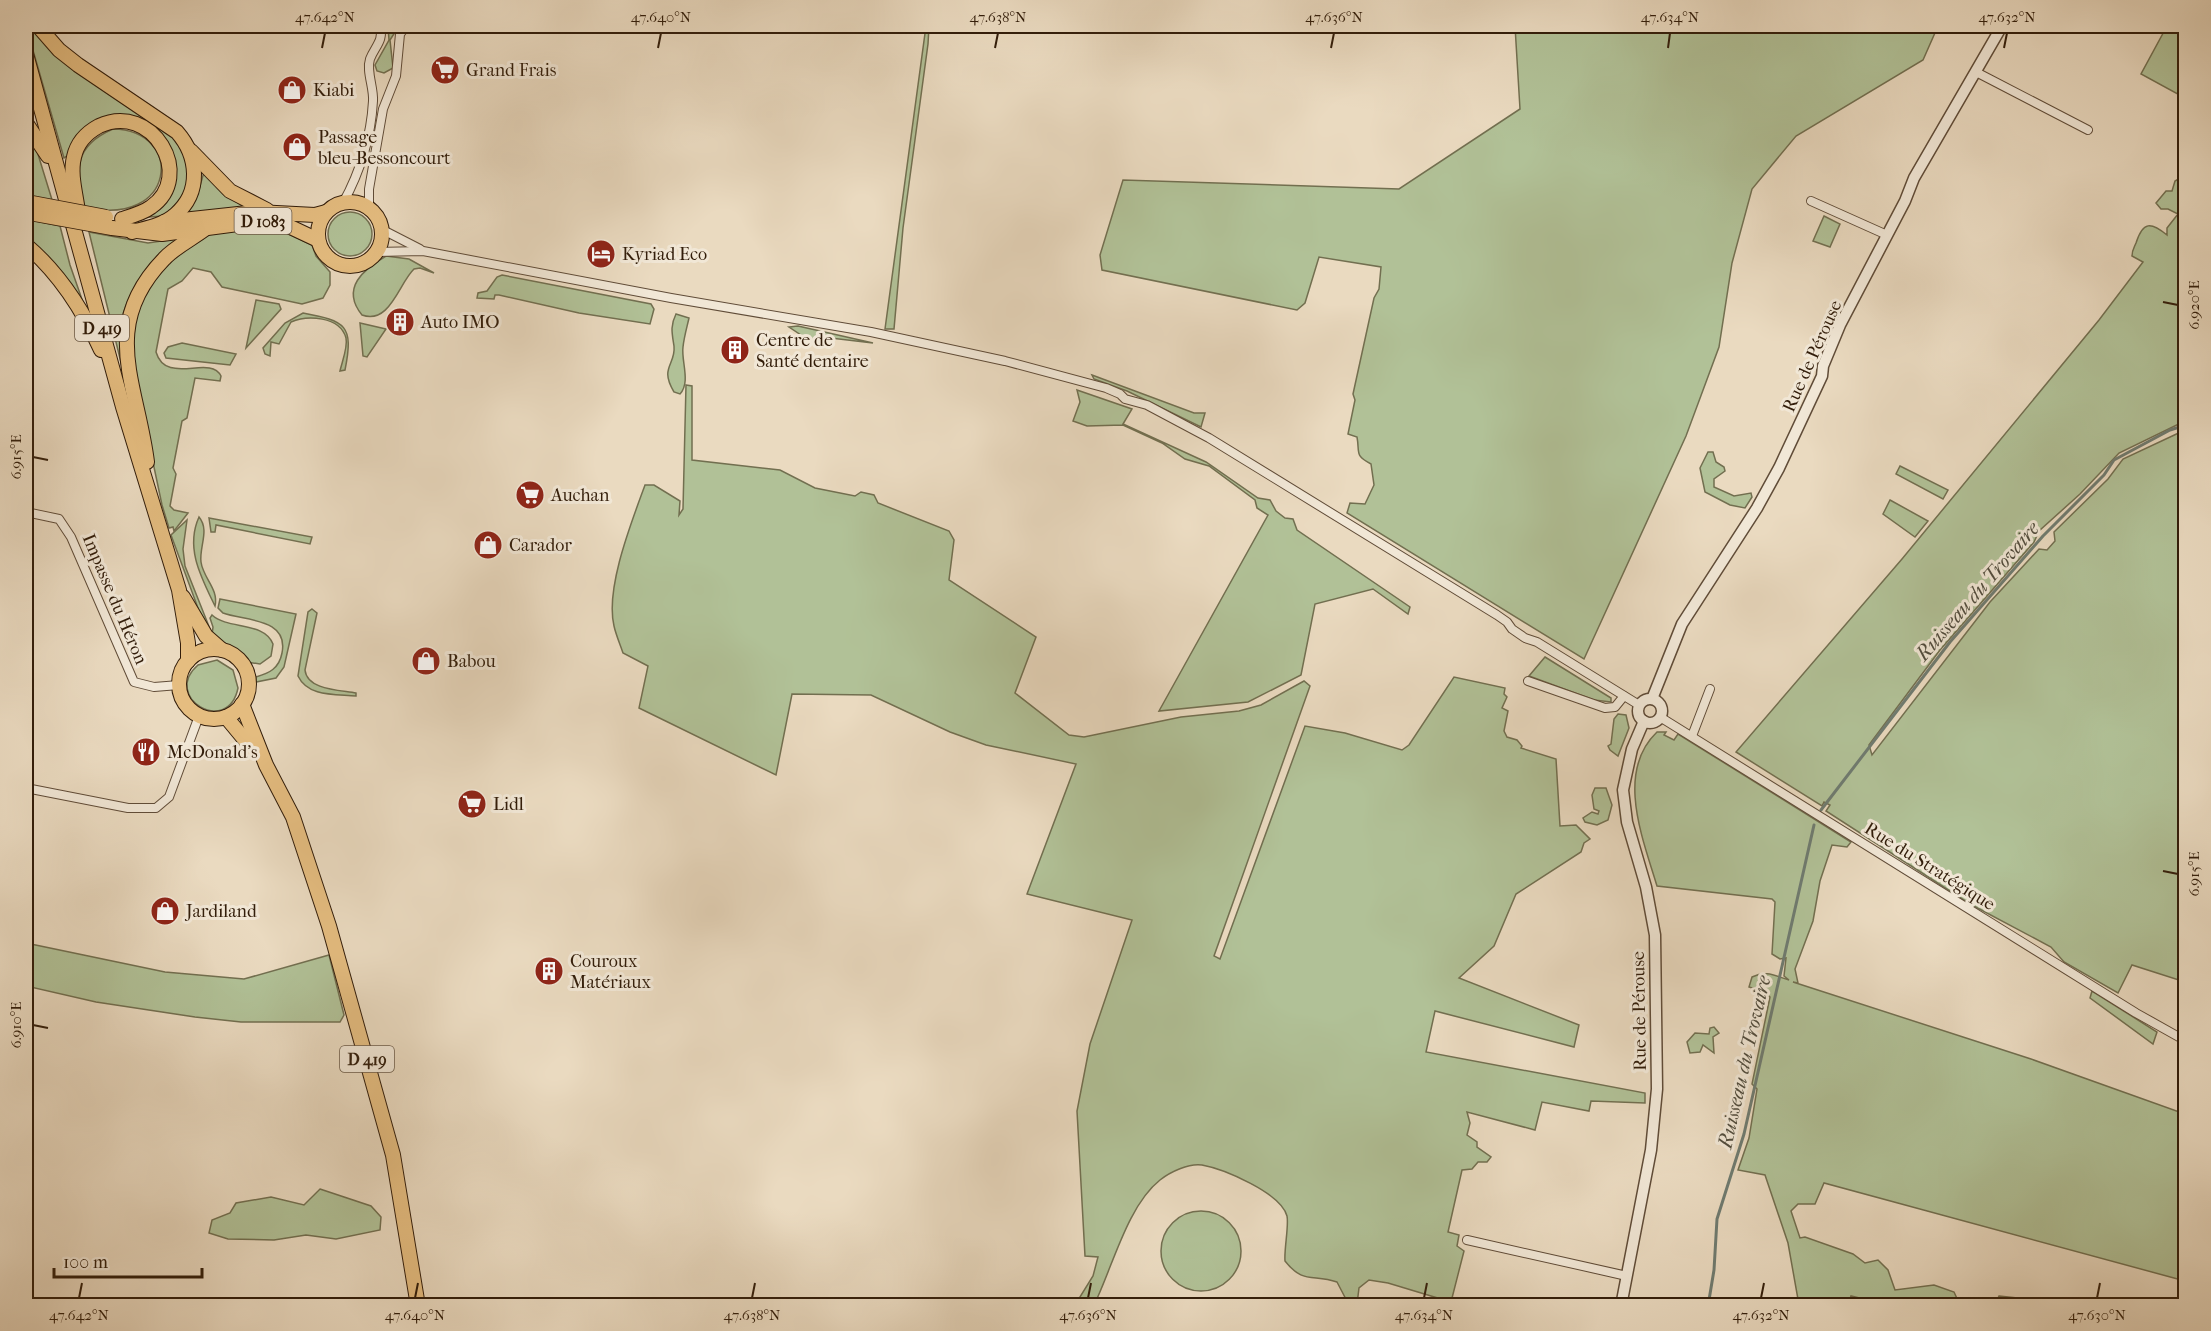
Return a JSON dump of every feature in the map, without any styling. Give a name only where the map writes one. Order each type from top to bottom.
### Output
[{"type":"main road","points":[[38,26],[59,50],[169,125],[230,191],[255,206],[272,212]]},
{"type":"main road","name":"D 419","points":[[26,54],[123,407],[179,590],[188,643],[188,661]]},
{"type":"main road","points":[[81,250],[72,168],[74,154],[90,131],[106,123],[126,121],[145,126],[156,135],[164,147],[168,178],[163,194],[153,206],[114,222]]},
{"type":"main road","points":[[26,123],[58,172]]},
{"type":"main road","points":[[132,232],[175,216],[192,191],[195,172],[191,150]]},
{"type":"main road","points":[[343,203],[357,203],[369,209],[379,222],[381,230],[376,252],[363,264],[346,266],[330,260],[318,240],[321,221],[326,213],[343,203]]},
{"type":"main road","name":"D 1083","points":[[30,208],[114,222],[163,222],[272,212],[315,215],[326,213]]},
{"type":"main road","name":"D 1083","points":[[114,222],[132,232],[162,234],[262,221],[284,224],[318,240]]},
{"type":"main road","points":[[152,498],[146,450],[126,351],[126,329],[131,306],[141,285],[166,257],[205,229]]},
{"type":"main road","points":[[26,245],[46,262],[86,320],[101,349],[123,407]]},
{"type":"main road","name":"D 419","points":[[179,590],[206,636],[222,650]]},
{"type":"main road","points":[[222,650],[232,654],[246,671],[248,690],[242,704],[226,717],[217,719],[199,716],[185,703],[179,685],[180,676],[188,661],[204,651],[222,650]]},
{"type":"main road","name":"D 419","points":[[242,704],[266,765],[293,818],[329,926],[393,1155],[418,1305]]},
{"type":"main road","name":"D 419","points":[[226,717],[266,765]]},
{"type":"street","points":[[343,203],[358,171],[368,134],[373,98],[370,60],[382,36],[380,26]]},
{"type":"street","points":[[369,209],[369,189],[383,109],[396,76],[400,34],[406,26]]},
{"type":"street","name":"Rue de Pérouse","points":[[1652,699],[1682,624],[1757,508],[1779,468],[1817,386],[1840,325],[1926,156],[2002,26]]},
{"type":"street","points":[[1976,72],[2088,129]]},
{"type":"street","points":[[1811,201],[1887,235]]},
{"type":"street","points":[[381,230],[423,251]]},
{"type":"street","points":[[376,252],[423,251],[871,332],[1005,361],[1120,393],[1125,399],[1147,405],[1209,438],[1497,615],[1525,638],[1537,642],[1639,705]]},
{"type":"street","name":"Impasse du Héron","points":[[26,512],[60,519],[71,537],[135,682],[154,687],[179,685]]},
{"type":"street","points":[[1527,681],[1605,708],[1615,706],[1624,696]]},
{"type":"street","points":[[1692,736],[1710,689]]},
{"type":"street","points":[[1652,699],[1660,706],[1660,717],[1654,722],[1644,721],[1638,712],[1639,705],[1644,700],[1652,699]]},
{"type":"street","points":[[26,788],[128,808],[156,808],[169,798],[199,716]]},
{"type":"street","name":"Rue du Stratégique","points":[[1660,717],[2136,1013],[2186,1041]]},
{"type":"street","name":"Rue de Pérouse","points":[[1622,1305],[1652,1150],[1657,1089],[1654,935],[1646,887],[1627,822],[1623,790],[1632,749],[1644,721]]},
{"type":"street","points":[[1467,1240],[1627,1276]]},
{"type":"green space","points":[[26,26],[33,26],[92,70],[180,144],[188,156],[189,182],[176,204],[164,216],[147,217],[163,203],[170,153],[121,116],[64,158]]},
{"type":"green space","points":[[388,26],[399,26],[390,40],[393,68],[384,73],[377,71],[375,65],[389,40]]},
{"type":"green space","points":[[926,26],[929,26],[928,44],[903,228],[894,329],[885,329]]},
{"type":"green space","points":[[1515,26],[1938,26],[1923,60],[1796,136],[1752,189],[1732,263],[1719,347],[1686,436],[1584,659],[1347,513],[1350,503],[1365,504],[1374,485],[1371,464],[1360,456],[1357,437],[1348,434],[1355,400],[1353,394],[1374,298],[1379,289],[1381,267],[1319,257],[1305,303],[1297,310],[1102,270],[1100,255],[1123,180],[1399,189],[1520,109]]},
{"type":"green space","points":[[2167,26],[2185,26],[2185,98],[2141,74]]},
{"type":"green space","points":[[113,129],[136,134],[152,145],[160,160],[160,177],[153,192],[138,204],[115,210],[84,207],[79,171],[80,160],[90,143]]},
{"type":"green space","points":[[26,132],[37,151],[53,203],[26,197]]},
{"type":"green space","points":[[204,172],[226,195],[245,208],[186,217],[198,193]]},
{"type":"green space","points":[[2185,175],[2185,421],[2119,453],[2080,494],[2039,531],[2034,542],[1940,650],[1869,745],[1872,755],[1990,602],[2039,549],[2047,550],[2055,541],[2054,532],[2108,479],[2123,459],[2185,430],[2185,982],[2132,965],[2118,993],[2064,962],[2051,947],[1970,904],[1826,811],[1830,805],[1824,802],[1822,806],[1736,752],[1902,559],[2099,320],[2143,262],[2132,256],[2133,249],[2145,227],[2152,226],[2167,235],[2167,228],[2178,214],[2168,209],[2161,209],[2156,203],[2166,191],[2172,191],[2175,181]]},
{"type":"green space","points":[[350,212],[359,213],[366,218],[371,225],[371,243],[366,250],[359,255],[350,256],[341,255],[334,250],[329,243],[328,234],[329,225],[334,218],[341,213]]},
{"type":"green space","points":[[1824,216],[1840,224],[1830,247],[1813,241]]},
{"type":"green space","points":[[26,219],[60,226],[70,265],[85,308],[26,243]]},
{"type":"green space","points":[[270,225],[312,245],[316,256],[330,272],[330,285],[323,298],[302,304],[222,287],[211,272],[193,268],[182,281],[168,289],[156,352],[161,362],[178,369],[208,368],[215,370],[221,376],[220,381],[195,378],[187,418],[182,421],[173,468],[176,474],[170,506],[174,510],[188,513],[174,531],[173,527],[169,528],[162,505],[131,358],[136,306],[165,263],[212,233]]},
{"type":"green space","points":[[89,232],[148,243],[188,237],[152,267],[133,290],[126,304],[120,336],[127,387]]},
{"type":"green space","points":[[386,256],[409,259],[434,273],[420,268],[414,269],[387,309],[372,316],[362,315],[353,296],[354,288],[363,273]]},
{"type":"green space","points":[[502,275],[651,304],[654,309],[650,324],[579,313],[499,295],[495,295],[494,299],[477,298],[478,293],[487,291],[497,277]]},
{"type":"green space","points":[[256,300],[279,304],[281,309],[246,348]]},
{"type":"green space","points":[[303,313],[329,319],[344,328],[348,343],[345,370],[340,371],[346,350],[346,338],[343,331],[330,321],[322,319],[306,318],[291,322],[279,344],[271,342],[270,356],[265,354],[263,348],[285,323]]},
{"type":"green space","points":[[676,314],[689,318],[683,347],[685,384],[680,394],[674,392],[668,377],[674,352],[672,330]]},
{"type":"green space","points":[[360,323],[386,329],[367,357],[363,356]]},
{"type":"green space","points":[[798,326],[873,343],[822,337],[810,341],[789,327]]},
{"type":"green space","points":[[182,343],[236,354],[230,365],[166,358],[164,353],[168,347]]},
{"type":"green space","points":[[1092,375],[1194,413],[1205,413],[1201,427],[1127,391],[1094,379]]},
{"type":"green space","points":[[686,385],[692,386],[692,460],[780,470],[815,488],[855,496],[861,492],[874,495],[878,503],[949,531],[954,540],[949,580],[1036,637],[1015,693],[1069,735],[1084,737],[1181,717],[1239,711],[1261,705],[1304,681],[1310,686],[1214,956],[1220,959],[1305,726],[1345,733],[1402,750],[1409,745],[1454,677],[1505,688],[1504,694],[1507,697],[1502,708],[1508,711],[1504,731],[1507,737],[1517,740],[1521,748],[1556,759],[1560,826],[1576,825],[1590,839],[1584,843],[1581,852],[1516,894],[1494,946],[1459,978],[1579,1025],[1574,1047],[1435,1011],[1426,1052],[1645,1093],[1645,1103],[1591,1101],[1589,1111],[1542,1102],[1535,1130],[1467,1112],[1470,1123],[1467,1135],[1477,1142],[1477,1147],[1491,1157],[1487,1162],[1478,1162],[1472,1169],[1462,1170],[1448,1232],[1459,1235],[1457,1246],[1464,1251],[1451,1302],[1388,1283],[1369,1280],[1359,1288],[1357,1304],[1349,1305],[1337,1282],[1303,1276],[1285,1261],[1287,1216],[1283,1207],[1250,1183],[1212,1167],[1197,1165],[1169,1174],[1148,1191],[1129,1221],[1094,1305],[1075,1305],[1093,1276],[1098,1257],[1085,1256],[1077,1111],[1090,1044],[1132,920],[1027,894],[1076,764],[986,745],[950,732],[871,695],[792,694],[776,775],[639,708],[648,666],[623,653],[614,626],[613,593],[621,555],[645,485],[654,485],[680,501],[679,515],[683,509]]},
{"type":"green space","points":[[1077,390],[1132,409],[1123,424],[1206,462],[1258,498],[1270,500],[1276,511],[1285,518],[1293,519],[1297,530],[1410,607],[1408,614],[1373,589],[1315,604],[1301,675],[1248,702],[1159,711],[1268,515],[1257,508],[1255,500],[1209,466],[1185,459],[1162,443],[1123,425],[1087,426],[1073,421],[1080,402]]},
{"type":"green space","points":[[1708,452],[1713,452],[1716,462],[1724,467],[1725,471],[1714,479],[1714,487],[1734,496],[1751,493],[1752,497],[1745,508],[1730,505],[1705,492],[1700,468]]},
{"type":"green space","points":[[1900,466],[1948,490],[1943,499],[1896,474]]},
{"type":"green space","points":[[1890,500],[1928,521],[1915,537],[1883,514]]},
{"type":"green space","points":[[199,517],[204,527],[202,568],[215,594],[215,606],[200,573],[194,551],[195,529]]},
{"type":"green space","points":[[209,518],[312,537],[310,544],[216,525],[215,532],[211,532]]},
{"type":"green space","points":[[187,520],[183,549],[185,566],[210,629],[202,619],[171,535]]},
{"type":"green space","points":[[220,599],[296,614],[284,667],[276,678],[256,682],[256,677],[276,667],[281,658],[282,642],[279,633],[263,623],[223,613],[218,608]]},
{"type":"green space","points":[[312,609],[317,613],[305,670],[307,677],[325,688],[356,693],[356,696],[315,691],[308,688],[298,676],[308,612]]},
{"type":"green space","points":[[212,615],[227,623],[262,632],[273,644],[271,656],[260,664],[247,662],[212,635],[213,627],[210,618]]},
{"type":"green space","points":[[1545,657],[1611,698],[1611,702],[1594,700],[1529,676]]},
{"type":"green space","points":[[217,660],[233,670],[238,688],[232,702],[222,710],[211,711],[200,707],[192,699],[187,689],[189,677],[198,665]]},
{"type":"green space","points":[[1618,714],[1626,715],[1629,728],[1618,756],[1608,746],[1611,744],[1614,719]]},
{"type":"green space","points":[[1657,732],[1666,732],[1664,735],[1674,740],[1678,734],[1851,842],[1847,847],[1832,845],[1820,881],[1813,921],[1795,969],[1798,983],[1793,982],[2031,1059],[2185,1114],[2185,1281],[1824,1183],[1815,1204],[1798,1204],[1791,1211],[1800,1238],[1805,1237],[1853,1254],[1865,1263],[1878,1260],[1888,1270],[1895,1290],[1934,1285],[1954,1292],[1960,1305],[1888,1305],[1851,1296],[1848,1305],[1799,1305],[1788,1243],[1765,1175],[1738,1170],[1749,1138],[1757,1089],[1752,1084],[1770,997],[1763,991],[1749,987],[1752,977],[1762,974],[1771,974],[1789,980],[1784,976],[1786,958],[1780,959],[1772,954],[1775,902],[1772,899],[1657,886],[1640,827],[1635,786],[1637,766],[1644,748]]},
{"type":"green space","points":[[1595,788],[1606,788],[1612,805],[1608,820],[1597,825],[1585,822],[1583,818],[1592,812],[1598,814],[1599,811],[1594,809],[1592,795]]},
{"type":"green space","points":[[26,943],[165,972],[244,979],[329,955],[344,1015],[340,1022],[241,1022],[96,1002],[26,986]]},
{"type":"green space","points":[[2092,991],[2157,1032],[2153,1044],[2090,998]]},
{"type":"green space","points":[[1714,1027],[1719,1033],[1713,1037],[1714,1053],[1703,1045],[1700,1052],[1690,1053],[1687,1042],[1695,1033],[1709,1034],[1710,1028]]},
{"type":"green space","points":[[320,1189],[371,1206],[381,1217],[380,1230],[336,1239],[306,1235],[274,1240],[228,1239],[209,1233],[212,1220],[230,1213],[236,1203],[271,1197],[304,1205]]},
{"type":"green space","points":[[1201,1211],[1216,1214],[1229,1223],[1238,1236],[1241,1251],[1238,1266],[1229,1279],[1216,1288],[1201,1291],[1186,1288],[1173,1279],[1164,1266],[1161,1251],[1164,1236],[1173,1223],[1186,1214]]},
{"type":"green space","points":[[1999,1296],[2036,1300],[2044,1305],[1995,1305]]},
{"type":"waterway","name":"Ruisseau du Trovaire","points":[[1821,810],[1950,642],[2043,536],[2104,475],[2114,460],[2170,430],[2186,425]]},
{"type":"waterway","name":"Ruisseau du Trovaire","points":[[1708,1306],[1714,1270],[1717,1219],[1744,1134],[1814,825]]},
{"type":"place","name":"Grand Frais","points":[[445,70]]},
{"type":"place","name":"Kiabi","points":[[292,90]]},
{"type":"place","name":"Passage bleu-Bessoncourt","points":[[297,147]]},
{"type":"place","name":"Kyriad Eco","points":[[601,254]]},
{"type":"place","name":"Auto IMO","points":[[400,322]]},
{"type":"place","name":"Centre de Santé dentaire","points":[[735,350]]},
{"type":"place","name":"Auchan","points":[[530,495]]},
{"type":"place","name":"Carador","points":[[488,545]]},
{"type":"place","name":"Babou","points":[[426,661]]},
{"type":"place","name":"McDonald's","points":[[146,752]]},
{"type":"place","name":"Lidl","points":[[472,804]]},
{"type":"place","name":"Jardiland","points":[[165,911]]},
{"type":"place","name":"Couroux Matériaux","points":[[549,971]]}]
